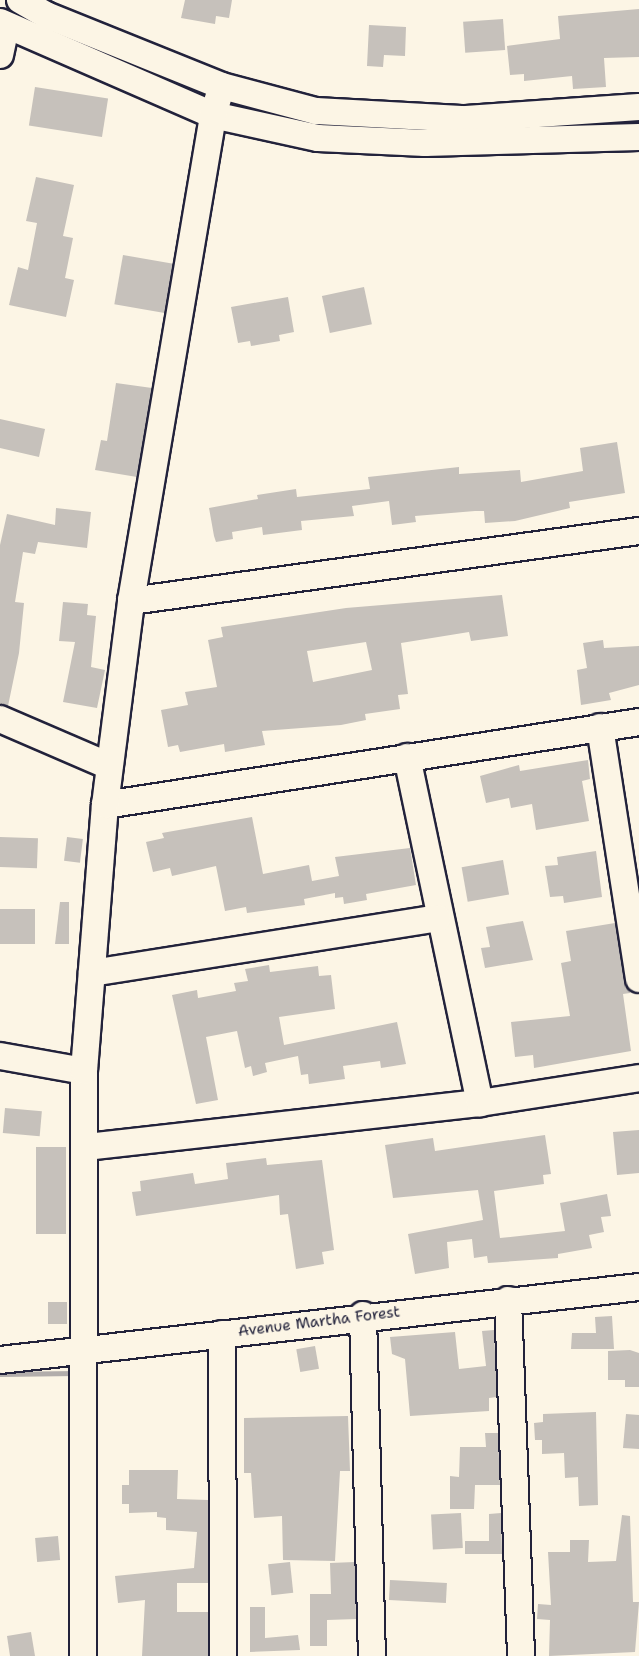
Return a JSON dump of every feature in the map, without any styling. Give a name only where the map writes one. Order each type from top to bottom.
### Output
[{"type":"street","points":[[20,0],[50,8],[222,86],[316,111],[383,118],[466,119],[639,107]]},
{"type":"street","points":[[0,55],[3,24],[213,115],[318,138],[425,143],[639,137]]},
{"type":"street","points":[[83,1656],[81,1354],[87,1147],[84,1071],[105,805],[131,601],[213,115],[222,86]]},
{"type":"street","points":[[131,601],[639,531]]},
{"type":"street","points":[[0,719],[110,766]]},
{"type":"street","points":[[105,805],[639,722]]},
{"type":"street","points":[[600,728],[636,933],[639,979]]},
{"type":"street","points":[[407,757],[438,918],[480,1103]]},
{"type":"street","points":[[92,973],[438,918]]},
{"type":"street","points":[[0,1056],[84,1071]]},
{"type":"street","points":[[87,1147],[480,1103],[639,1078]]},
{"type":"street","name":"Avenue Martha Forest","points":[[0,1360],[81,1354],[363,1315],[639,1287]]},
{"type":"street","points":[[508,1300],[521,1656]]},
{"type":"street","points":[[363,1315],[372,1656]]},
{"type":"street","points":[[222,1334],[224,1656]]},
{"type":"building","points":[[185,0],[232,0],[229,18],[216,16],[215,24],[181,18]]},
{"type":"building","points":[[639,9],[639,57],[604,58],[606,87],[573,89],[572,76],[524,81],[524,74],[510,75],[507,46],[560,39],[558,16]]},
{"type":"building","points":[[503,19],[505,50],[465,53],[463,22]]},
{"type":"building","points":[[369,25],[406,27],[405,56],[384,55],[383,67],[367,66]]},
{"type":"building","points":[[35,87],[108,99],[102,137],[29,126]]},
{"type":"building","points":[[36,177],[74,185],[63,236],[73,238],[65,278],[74,280],[66,317],[9,305],[18,267],[28,270],[37,223],[26,221]]},
{"type":"building","points":[[123,255],[173,264],[165,313],[114,304]]},
{"type":"building","points":[[364,287],[372,324],[330,333],[322,296]]},
{"type":"building","points":[[288,297],[294,332],[279,335],[280,341],[251,346],[250,341],[238,343],[231,307]]},
{"type":"building","points":[[116,383],[152,388],[137,477],[95,470],[101,440],[107,441]]},
{"type":"building","points":[[0,419],[45,429],[39,457],[0,448]]},
{"type":"building","points":[[617,442],[625,493],[569,502],[570,508],[515,521],[485,523],[484,511],[475,511],[415,516],[416,522],[392,525],[389,501],[352,506],[354,516],[301,521],[302,530],[263,535],[262,527],[232,532],[233,539],[216,542],[214,536],[209,508],[258,499],[257,495],[296,489],[297,497],[370,489],[368,477],[459,467],[459,474],[520,470],[521,482],[583,471],[580,448]]},
{"type":"building","points":[[56,508],[91,512],[87,548],[38,542],[35,554],[23,552],[15,602],[24,603],[19,653],[8,706],[0,704],[0,545],[7,514],[55,525]]},
{"type":"building","points":[[502,595],[508,636],[471,641],[469,632],[401,643],[408,694],[398,695],[400,709],[365,714],[366,720],[341,725],[262,731],[265,745],[225,752],[224,744],[180,752],[178,745],[168,747],[161,710],[188,705],[185,692],[217,687],[208,640],[223,637],[221,627],[346,608]],"holes":[[[366,642],[372,670],[313,682],[307,651]]]},
{"type":"building","points":[[63,602],[88,604],[87,615],[96,616],[91,667],[105,670],[97,708],[63,702],[75,642],[59,641]]},
{"type":"building","points":[[603,640],[604,648],[639,646],[639,685],[609,693],[611,700],[581,705],[577,670],[587,668],[583,643]]},
{"type":"building","points":[[588,760],[590,779],[582,781],[589,821],[536,830],[532,804],[511,808],[509,798],[486,803],[480,776],[519,765],[520,771]]},
{"type":"building","points":[[252,817],[263,874],[309,865],[312,881],[339,876],[335,857],[410,848],[416,885],[366,894],[367,900],[344,904],[343,897],[335,898],[335,893],[304,899],[305,905],[247,913],[246,907],[225,911],[216,866],[172,876],[170,868],[153,872],[146,842],[164,838],[162,833]]},
{"type":"building","points":[[0,837],[38,838],[37,868],[0,867]]},
{"type":"building","points":[[67,837],[83,839],[80,863],[64,861]]},
{"type":"building","points":[[596,851],[602,897],[564,903],[563,896],[550,897],[545,866],[558,865],[557,857]]},
{"type":"building","points":[[503,860],[509,894],[468,902],[462,867]]},
{"type":"building","points":[[60,902],[69,902],[69,944],[55,944]]},
{"type":"building","points":[[0,909],[35,909],[35,944],[0,944]]},
{"type":"building","points":[[523,921],[533,960],[485,968],[481,948],[490,947],[486,927]]},
{"type":"building","points":[[615,923],[630,993],[623,994],[631,1051],[534,1068],[533,1055],[515,1057],[511,1022],[570,1016],[561,963],[571,961],[566,931]]},
{"type":"building","points":[[269,965],[270,972],[318,966],[319,976],[331,975],[335,1009],[279,1017],[284,1045],[397,1022],[406,1064],[381,1068],[380,1061],[343,1066],[345,1079],[309,1084],[308,1074],[301,1075],[298,1056],[265,1063],[267,1072],[253,1076],[251,1066],[245,1068],[237,1031],[206,1037],[218,1100],[196,1104],[172,995],[197,990],[198,998],[236,991],[234,983],[248,981],[245,969]]},
{"type":"building","points":[[5,1108],[42,1111],[40,1136],[3,1133]]},
{"type":"building","points":[[639,1130],[639,1173],[617,1175],[613,1132]]},
{"type":"building","points":[[545,1135],[551,1174],[543,1175],[544,1184],[494,1191],[500,1238],[565,1231],[560,1203],[607,1194],[611,1216],[601,1217],[604,1232],[589,1235],[592,1248],[558,1254],[558,1258],[488,1263],[487,1256],[474,1258],[472,1239],[447,1242],[449,1268],[415,1274],[408,1234],[483,1220],[478,1190],[393,1198],[385,1145],[433,1138],[435,1151]]},
{"type":"building","points":[[36,1147],[66,1147],[66,1234],[36,1234]]},
{"type":"building","points":[[266,1158],[267,1165],[322,1160],[334,1250],[322,1252],[324,1264],[296,1269],[288,1214],[280,1215],[279,1195],[136,1216],[132,1192],[141,1191],[140,1181],[193,1173],[195,1184],[228,1179],[226,1163]]},
{"type":"building","points":[[48,1302],[67,1302],[67,1324],[48,1324]]},
{"type":"building","points":[[612,1316],[614,1349],[571,1349],[572,1333],[596,1333],[595,1317]]},
{"type":"building","points":[[494,1330],[497,1397],[489,1398],[489,1411],[410,1416],[405,1359],[392,1354],[390,1337],[455,1332],[459,1369],[486,1366],[482,1331]]},
{"type":"building","points":[[315,1346],[319,1369],[300,1372],[296,1349]]},
{"type":"building","points":[[630,1350],[639,1353],[639,1387],[625,1387],[625,1380],[608,1380],[608,1351]]},
{"type":"building","points":[[596,1412],[598,1505],[579,1506],[578,1477],[565,1478],[564,1453],[542,1454],[542,1440],[535,1440],[534,1423],[543,1422],[543,1414]]},
{"type":"building","points":[[626,1414],[639,1415],[639,1449],[623,1448]]},
{"type":"building","points":[[348,1416],[350,1471],[340,1471],[335,1561],[283,1560],[282,1516],[254,1518],[251,1473],[244,1473],[244,1418]]},
{"type":"building","points":[[485,1433],[498,1433],[500,1485],[475,1485],[474,1509],[450,1509],[450,1476],[459,1477],[460,1447],[486,1447]]},
{"type":"building","points":[[129,1470],[178,1470],[177,1499],[208,1500],[208,1583],[177,1583],[177,1612],[208,1612],[208,1656],[142,1656],[145,1600],[118,1603],[115,1576],[194,1568],[197,1532],[166,1530],[166,1518],[157,1517],[157,1512],[129,1513],[129,1504],[122,1504],[122,1485],[129,1485]]},
{"type":"building","points":[[461,1513],[463,1548],[433,1550],[431,1515]]},
{"type":"building","points":[[501,1513],[502,1554],[465,1554],[465,1541],[489,1541],[489,1514]]},
{"type":"building","points":[[622,1515],[630,1516],[633,1602],[639,1602],[635,1652],[549,1656],[550,1620],[537,1619],[538,1604],[551,1605],[548,1552],[570,1552],[570,1540],[589,1540],[588,1562],[616,1561]]},
{"type":"building","points":[[58,1536],[60,1560],[37,1562],[35,1538]]},
{"type":"building","points":[[290,1562],[293,1593],[271,1595],[268,1564]]},
{"type":"building","points":[[355,1562],[356,1619],[327,1620],[327,1646],[310,1646],[310,1594],[331,1594],[330,1563]]},
{"type":"building","points":[[390,1580],[447,1583],[446,1603],[389,1600]]},
{"type":"building","points":[[250,1607],[265,1607],[265,1638],[298,1635],[300,1650],[250,1652]]},
{"type":"building","points":[[31,1632],[35,1656],[10,1656],[7,1636]]},
{"type":"waterway","points":[[0,1374],[76,1373]]}]
